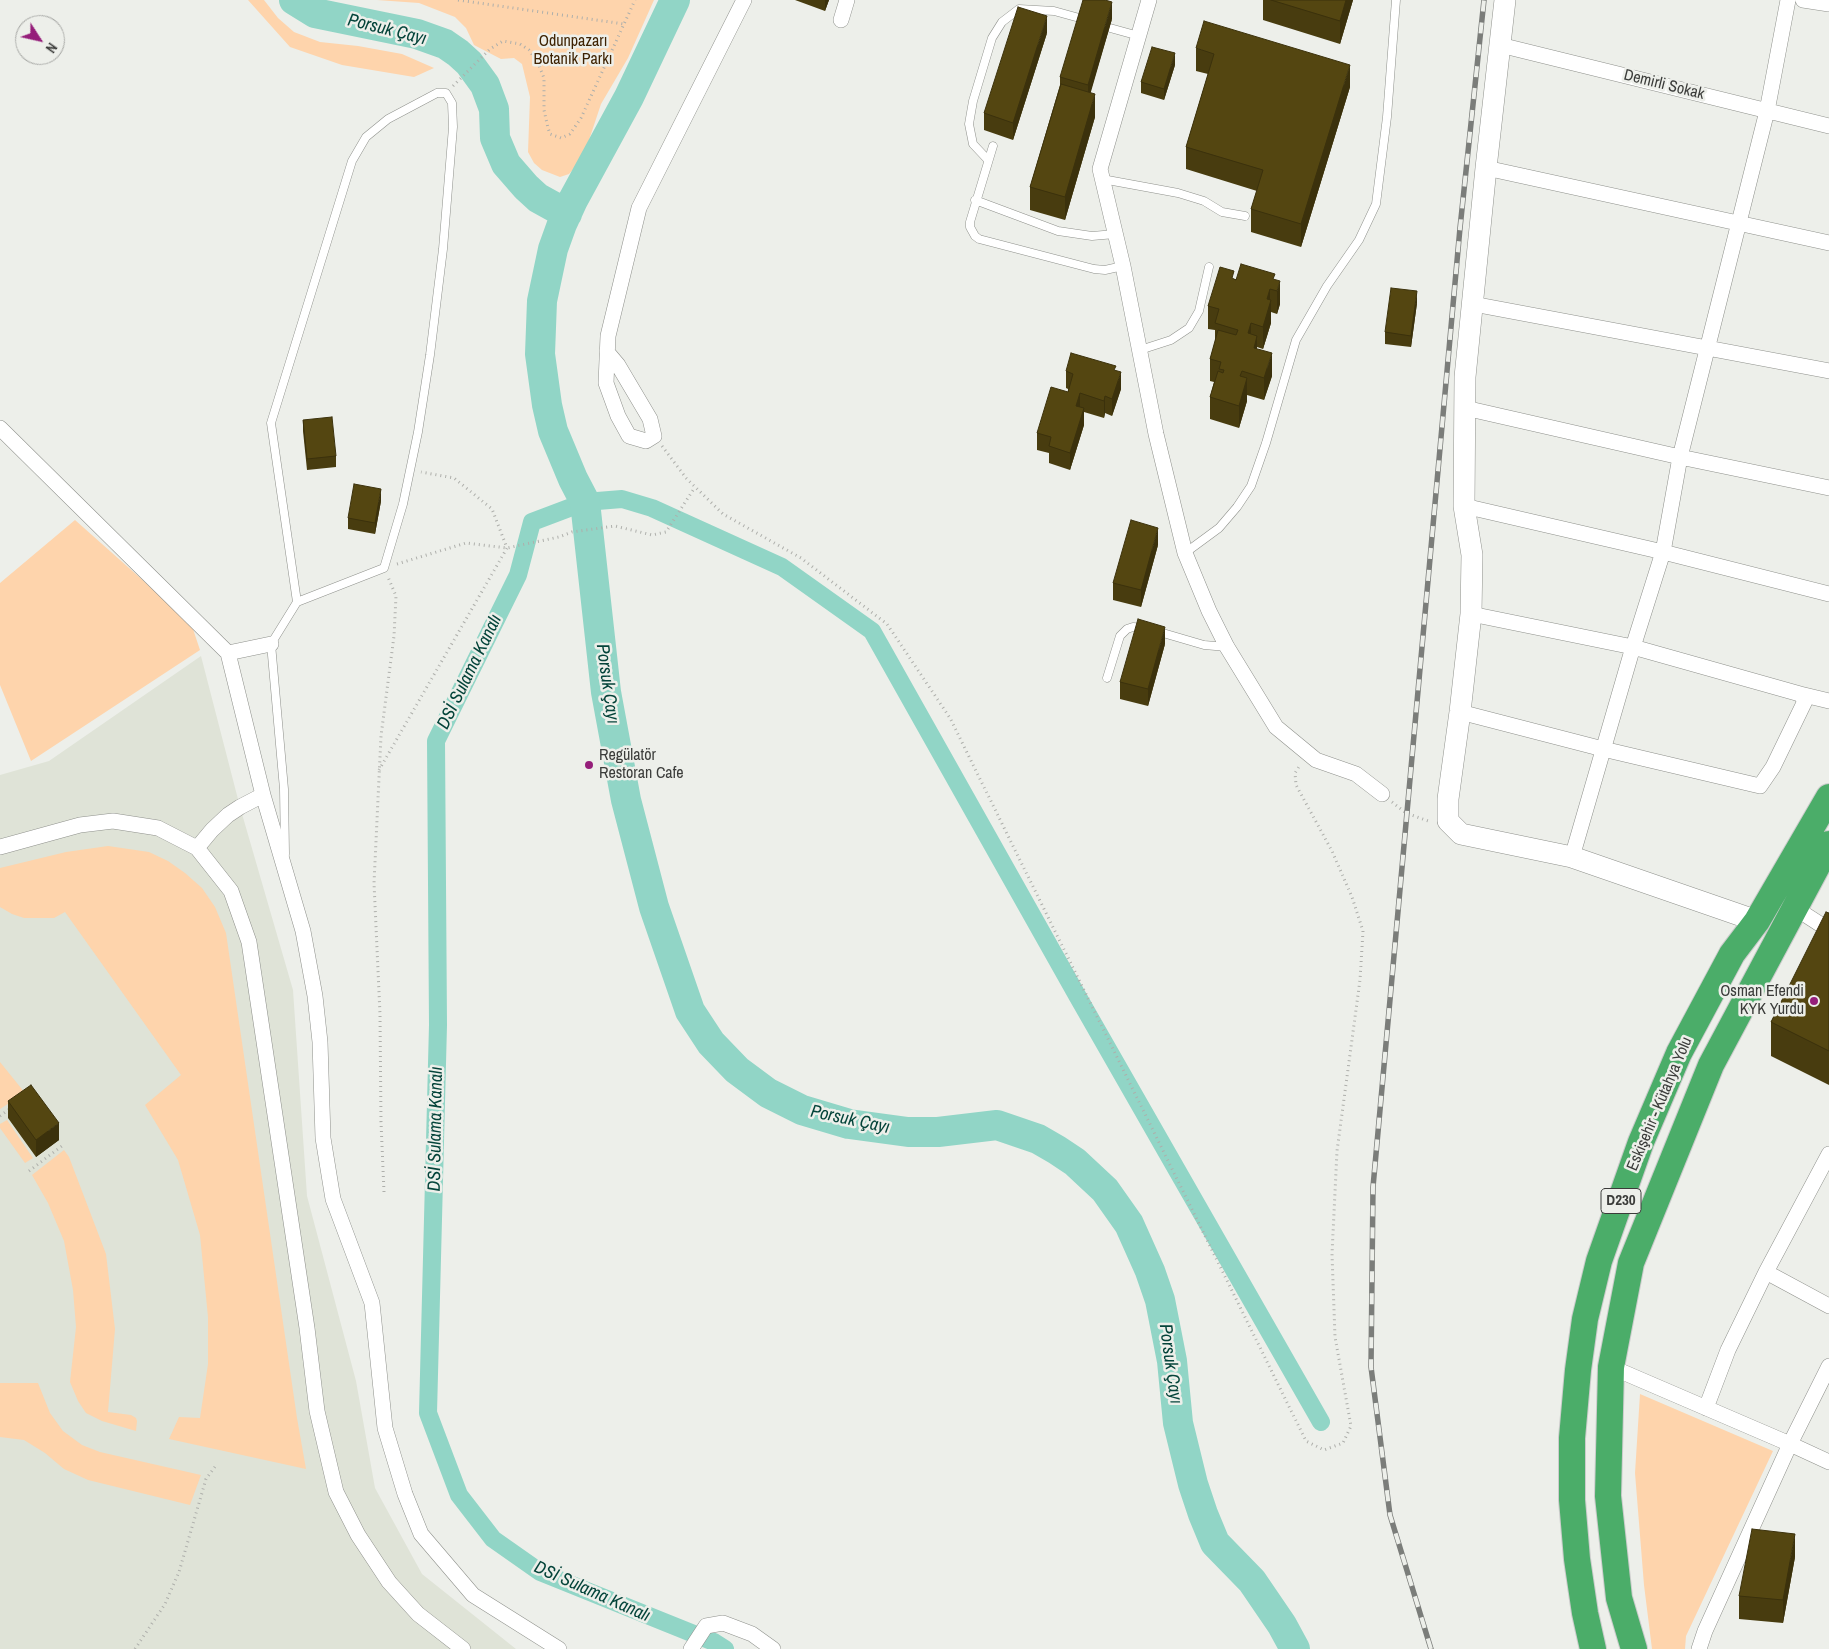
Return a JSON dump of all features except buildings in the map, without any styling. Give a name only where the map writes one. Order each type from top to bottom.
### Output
[{"type":"highway","name":"Eskişehir - Kütahya Yolu","points":[[1593,1649],[1585,1613],[1577,1560],[1572,1500],[1572,1438],[1585,1319],[1599,1261],[1638,1151],[1679,1053],[1732,954],[1757,922],[1829,797]]},
{"type":"highway","name":"Eskişehir - Kütahya Yolu","points":[[1634,1649],[1619,1598],[1608,1496],[1611,1367],[1631,1263],[1711,1065],[1829,844]]},
{"type":"street","points":[[607,352],[618,365],[650,419],[654,436],[646,441],[629,436],[618,416],[606,383],[607,352],[608,336],[639,208],[744,0]]},
{"type":"street","points":[[841,20],[847,0]]},
{"type":"street","points":[[1149,0],[1100,169],[1123,266],[1162,461],[1184,553],[1209,612],[1227,647],[1276,728],[1316,760],[1356,774],[1382,794]]},
{"type":"street","points":[[1506,0],[1486,168],[1465,377],[1464,506],[1472,555],[1470,614],[1460,712],[1448,799],[1448,821],[1460,834],[1572,857],[1757,922]]},
{"type":"street","points":[[1572,857],[1632,647],[1663,552],[1680,457],[1768,111],[1788,0]]},
{"type":"street","points":[[1804,0],[1829,4]]},
{"type":"street","name":"Demirli Sokak","points":[[1500,45],[1829,126]]},
{"type":"street","points":[[1486,168],[1829,243]]},
{"type":"street","points":[[1473,304],[1829,371]]},
{"type":"street","points":[[1465,408],[1680,457],[1829,488]]},
{"type":"street","points":[[0,428],[228,652],[263,795],[303,931],[315,996],[320,1042],[322,1138],[333,1199],[372,1303],[385,1428],[405,1494],[421,1534],[474,1595],[559,1649]]},
{"type":"street","points":[[1464,506],[1663,552],[1829,594]]},
{"type":"street","points":[[1470,614],[1632,647],[1829,701]]},
{"type":"street","points":[[228,652],[271,644]]},
{"type":"street","points":[[1460,712],[1602,749],[1760,786],[1773,767],[1805,701],[1800,694]]},
{"type":"street","points":[[197,848],[228,815],[263,795]]},
{"type":"street","points":[[0,847],[80,825],[113,821],[158,828],[197,848],[231,891],[250,942],[317,1411],[336,1492],[358,1535],[389,1582],[418,1614],[463,1649]]},
{"type":"street","points":[[1794,908],[1829,930]]},
{"type":"street","points":[[1706,1408],[1728,1350],[1766,1272],[1829,1154]]},
{"type":"street","points":[[1766,1272],[1829,1306]]},
{"type":"street","points":[[1699,1649],[1705,1631],[1790,1444],[1829,1366]]},
{"type":"street","points":[[1611,1367],[1829,1462]]},
{"type":"street","points":[[692,1647],[706,1626],[723,1623],[752,1634],[773,1649]]},
{"type":"lane","points":[[1184,553],[1219,528],[1251,486],[1269,435],[1296,340],[1327,286],[1359,240],[1376,204],[1388,107],[1396,0]]},
{"type":"lane","points":[[988,160],[973,144],[969,124],[973,101],[992,38],[1002,22],[1019,9],[1054,11],[1082,19]]},
{"type":"lane","points":[[1110,28],[1139,36]]},
{"type":"lane","points":[[286,868],[284,788],[271,644],[297,602],[384,568],[403,504],[428,365],[443,250],[454,127],[452,103],[446,93],[437,93],[388,119],[366,137],[352,161],[271,422],[297,602]]},
{"type":"lane","points":[[993,146],[975,200],[970,222],[970,227],[975,236],[979,239],[1094,269],[1105,270],[1123,266]]},
{"type":"lane","points":[[1102,179],[1178,192],[1204,201],[1222,212],[1245,216]]},
{"type":"lane","points":[[975,200],[1058,231],[1092,236],[1116,234]]},
{"type":"lane","points":[[1140,350],[1172,340],[1189,328],[1199,311],[1209,267]]},
{"type":"lane","points":[[1107,678],[1120,636],[1127,629],[1134,627],[1140,626],[1204,645],[1227,647]]},
{"type":"path","points":[[458,0],[624,24]]},
{"type":"path","points":[[459,80],[490,49],[503,41],[520,44],[529,50],[538,63],[544,78],[544,110],[550,134],[561,138],[570,134],[580,118],[635,0]]},
{"type":"path","points":[[654,436],[686,478],[723,514],[801,558],[887,624],[950,718],[1306,1441],[1324,1450],[1343,1443],[1352,1426],[1335,1337],[1332,1254],[1337,1151],[1360,980],[1363,931],[1352,897],[1332,851],[1296,785],[1295,773],[1308,752]]},
{"type":"path","points":[[410,471],[454,478],[492,509],[507,548]]},
{"type":"path","points":[[384,1192],[380,1014],[374,883],[381,736],[394,636],[396,596],[384,568],[466,543],[507,548],[572,532],[615,526],[652,535],[666,532],[695,487]]},
{"type":"path","points":[[379,771],[507,548]]},
{"type":"path","points":[[1382,794],[1406,813],[1460,834]]},
{"type":"path","points":[[0,1116],[14,1105]]},
{"type":"path","points":[[29,1171],[62,1146]]},
{"type":"path","points":[[135,1649],[165,1604],[179,1572],[206,1480],[217,1464]]},
{"type":"shaded area","points":[[201,656],[240,807],[293,990],[307,1196],[356,1381],[375,1488],[422,1574],[516,1649],[0,1649],[0,775],[49,761]]},
{"type":"green space","points":[[248,0],[264,0],[278,18],[294,32],[320,42],[358,46],[402,54],[434,68],[414,77],[342,65],[290,47]]},
{"type":"green space","name":"Odunpazarı Botanik Parkı","points":[[377,0],[654,0],[628,58],[601,104],[588,143],[577,165],[569,174],[560,177],[542,170],[534,163],[528,152],[530,97],[522,64],[514,58],[501,59],[474,45],[466,28],[455,17],[419,3]]},
{"type":"green space","points":[[75,520],[191,623],[200,650],[31,761],[0,685],[0,583]]},
{"type":"green space","points":[[108,846],[149,852],[168,861],[185,873],[202,888],[215,907],[226,933],[306,1469],[169,1439],[179,1417],[200,1418],[208,1364],[208,1317],[200,1235],[178,1160],[145,1105],[181,1075],[65,912],[54,918],[24,918],[0,907],[0,868],[66,852]]},
{"type":"green space","points":[[0,1062],[25,1093],[0,1109]]},
{"type":"green space","points":[[7,1120],[33,1158],[25,1163],[0,1128],[0,1124]]},
{"type":"green space","points":[[64,1150],[69,1157],[106,1254],[115,1329],[108,1412],[131,1415],[136,1418],[136,1431],[102,1421],[86,1413],[78,1401],[70,1382],[76,1327],[73,1290],[64,1241],[48,1203],[32,1175]]},
{"type":"green space","points":[[0,1383],[38,1383],[50,1413],[63,1431],[82,1445],[100,1452],[201,1475],[190,1505],[88,1480],[64,1469],[45,1453],[24,1440],[0,1437]]},
{"type":"green space","points":[[1640,1394],[1773,1451],[1686,1636],[1685,1649],[1652,1649],[1644,1585],[1635,1473]]},
{"type":"waterway","name":"Porsuk Çayı","points":[[294,0],[315,13],[417,34],[445,44],[458,53],[469,63],[485,85],[494,109],[495,138],[506,164],[538,198],[567,214]]},
{"type":"waterway","name":"Porsuk Çayı","points":[[675,0],[629,97],[562,224],[553,249],[542,301],[540,354],[547,405],[553,431],[585,502],[606,692],[626,800],[654,907],[690,1011],[711,1043],[737,1070],[768,1093],[802,1110],[849,1124],[908,1132],[938,1132],[997,1125],[1038,1139],[1057,1150],[1075,1162],[1105,1190],[1129,1224],[1150,1271],[1160,1300],[1172,1361],[1178,1423],[1193,1484],[1215,1543],[1252,1581],[1282,1625],[1295,1649]]},
{"type":"waterway","name":"DSİ Sulama Kanalı","points":[[725,1649],[714,1642],[540,1572],[493,1539],[459,1495],[428,1413],[438,1025],[436,741],[518,575],[532,522],[585,502],[622,499],[652,508],[782,567],[872,631],[1078,997],[1321,1422]]},
{"type":"railway","points":[[1431,1649],[1390,1515],[1371,1367],[1373,1187],[1460,228],[1484,0]]},
{"type":"place","name":"Regülatör Restoran Cafe","points":[[589,765]]},
{"type":"place","name":"Osman Efendi KYK Yurdu","points":[[1814,1001]]}]
